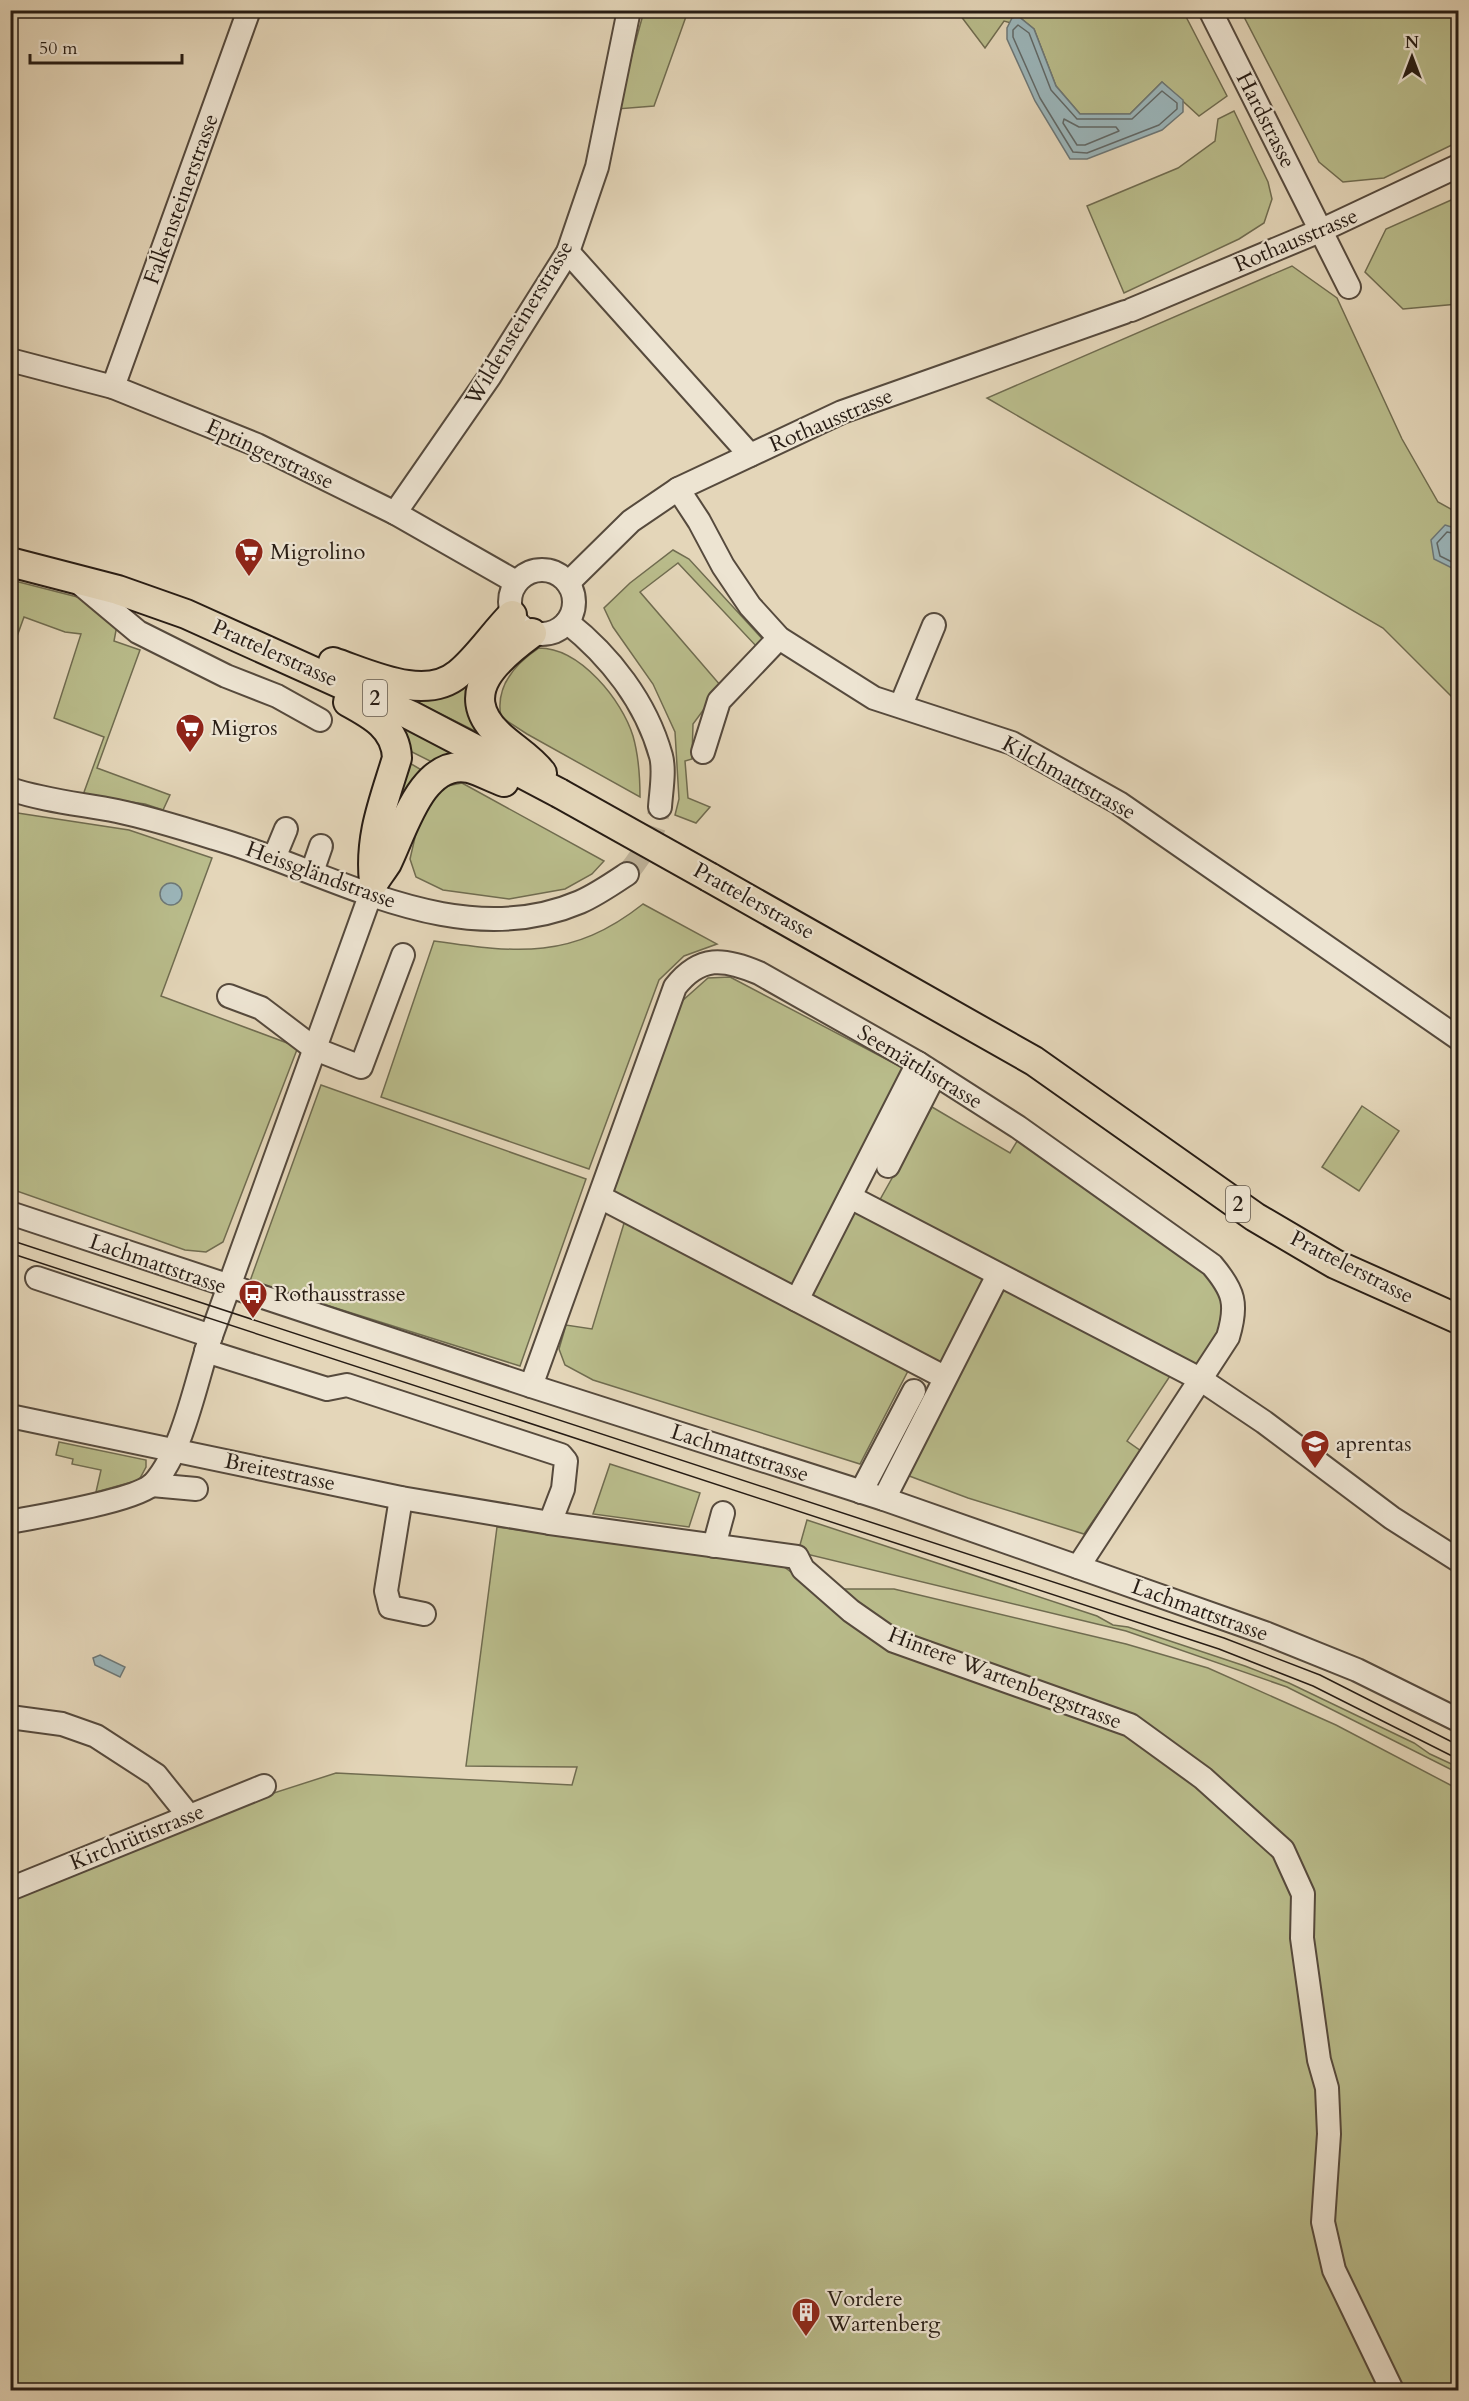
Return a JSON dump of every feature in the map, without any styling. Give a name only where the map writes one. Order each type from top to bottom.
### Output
[{"type":"main road","name":"Prattelerstrasse","points":[[10,562],[74,578],[186,614],[411,714],[559,793],[1034,1061],[1256,1216],[1335,1264],[1458,1318]]},
{"type":"main road","points":[[186,614],[393,682],[420,685],[439,685],[457,675],[522,624]]},
{"type":"main road","points":[[186,614],[368,713],[385,726],[392,737],[397,758],[374,836],[371,855],[372,887]]},
{"type":"main road","points":[[522,624],[485,679],[479,695],[482,714],[495,731],[535,764],[559,793]]},
{"type":"main road","points":[[372,887],[387,863],[416,799],[439,772],[469,768],[515,786],[559,793]]},
{"type":"street","name":"Falkensteinerstrasse","points":[[113,387],[249,10]]},
{"type":"street","name":"Wildensteinerstrasse","points":[[395,513],[490,376],[568,252],[597,167],[629,10]]},
{"type":"street","name":"Hardstrasse","points":[[1210,10],[1349,287]]},
{"type":"street","name":"Rothausstrasse","points":[[568,583],[631,521],[678,489],[750,455],[842,412],[1128,311],[1322,230],[1458,166]]},
{"type":"street","points":[[568,252],[750,455]]},
{"type":"street","name":"Eptingerstrasse","points":[[10,360],[113,387],[257,445],[395,513],[516,582]]},
{"type":"street","name":"Kilchmattstrasse","points":[[678,489],[699,521],[723,566],[750,606],[779,638],[874,698],[1012,743],[1119,803],[1456,1035]]},
{"type":"street","points":[[542,570],[552,572],[568,583],[574,603],[567,622],[551,633],[522,624],[509,598],[516,582],[532,571],[542,570]]},
{"type":"street","points":[[74,578],[138,632],[226,676],[277,696],[320,720]]},
{"type":"street","points":[[567,622],[597,646],[643,712],[661,758],[660,807]]},
{"type":"street","points":[[901,705],[934,625]]},
{"type":"street","points":[[703,752],[719,701],[779,638]]},
{"type":"street","name":"Heissgländstrasse","points":[[10,789],[119,812],[237,844],[312,872],[372,887],[399,904],[462,917],[510,919],[548,912],[580,902],[627,874]]},
{"type":"street","points":[[274,858],[286,829]]},
{"type":"street","points":[[312,872],[321,846]]},
{"type":"street","points":[[152,1485],[175,1450],[209,1344],[372,887]]},
{"type":"street","points":[[229,996],[261,1008],[315,1049],[361,1067],[403,955]]},
{"type":"street","name":"Seemättlistrasse","points":[[531,1386],[675,987],[686,973],[702,964],[737,964],[759,973],[926,1069],[1018,1127],[1212,1264],[1225,1280],[1232,1296],[1234,1316],[1228,1337],[1078,1567]]},
{"type":"street","points":[[888,1167],[926,1069]]},
{"type":"street","points":[[797,1300],[850,1197],[926,1069]]},
{"type":"street","points":[[600,1197],[944,1377]]},
{"type":"street","points":[[850,1197],[1200,1379],[1264,1422],[1392,1518],[1458,1560]]},
{"type":"street","name":"Lachmattstrasse","points":[[10,1214],[229,1288],[884,1499],[1265,1633],[1357,1670],[1458,1720]]},
{"type":"street","points":[[884,1499],[944,1377],[998,1275]]},
{"type":"street","points":[[37,1278],[327,1389],[347,1385],[561,1455],[566,1461],[563,1489],[550,1523]]},
{"type":"street","points":[[861,1492],[914,1391]]},
{"type":"street","name":"Breitestrasse","points":[[10,1416],[401,1498],[550,1523],[797,1557]]},
{"type":"street","points":[[10,1522],[118,1499],[152,1485],[196,1489]]},
{"type":"street","points":[[401,1498],[386,1591],[390,1607],[424,1614]]},
{"type":"street","points":[[714,1546],[723,1513]]},
{"type":"street","name":"Hintere Wartenbergstrasse","points":[[797,1557],[803,1569],[851,1611],[894,1641],[1130,1725],[1203,1778],[1283,1850],[1303,1894],[1302,1938],[1319,2060],[1327,2088],[1329,2134],[1323,2222],[1334,2270],[1392,2391]]},
{"type":"street","points":[[10,1717],[62,1724],[96,1736],[156,1775],[189,1816]]},
{"type":"street","name":"Kirchrütistrasse","points":[[10,1889],[264,1786]]},
{"type":"green space","points":[[644,11],[688,11],[654,106],[617,109]]},
{"type":"green space","points":[[957,11],[1183,11],[1227,96],[1199,116],[1162,82],[1130,114],[1080,114],[1056,86],[1034,29],[1018,16],[1011,23],[1004,21],[985,48]]},
{"type":"green space","points":[[1241,11],[1458,11],[1458,142],[1384,178],[1343,182],[1319,162]]},
{"type":"green space","points":[[1234,111],[1268,182],[1272,199],[1264,223],[1239,239],[1124,293],[1087,206],[1178,168],[1215,141],[1218,119]]},
{"type":"green space","points":[[1458,197],[1458,304],[1403,309],[1365,272],[1386,229]]},
{"type":"green space","points":[[1292,266],[1337,298],[1402,439],[1438,502],[1458,513],[1458,703],[1383,628],[987,398]]},
{"type":"green space","points":[[673,550],[689,559],[767,644],[757,647],[678,563],[640,592],[721,686],[693,724],[692,759],[685,761],[688,798],[710,807],[696,823],[675,815],[679,799],[675,732],[653,684],[613,627],[604,608],[630,583]]},
{"type":"green space","points":[[11,580],[93,601],[118,620],[114,641],[140,650],[97,768],[170,795],[163,810],[145,804],[83,795],[104,737],[54,718],[81,634],[65,632],[24,617],[11,653]]},
{"type":"green space","points":[[539,648],[554,650],[584,666],[609,692],[633,736],[639,767],[640,797],[501,717],[500,706],[504,686],[522,661]]},
{"type":"green space","points":[[493,651],[483,735],[409,698]]},
{"type":"green space","points":[[400,726],[462,756],[436,764],[408,750]]},
{"type":"green space","points":[[408,762],[425,772],[386,835]]},
{"type":"green space","points":[[462,783],[604,861],[592,874],[565,889],[509,899],[443,890],[416,877],[410,859],[416,833],[433,798],[447,786]]},
{"type":"green space","points":[[11,812],[129,830],[212,858],[161,996],[298,1047],[223,1242],[206,1252],[185,1250],[11,1189]]},
{"type":"green space","points":[[643,904],[717,944],[684,956],[659,980],[589,1169],[381,1097],[434,941],[492,948],[543,948],[592,935],[617,922]]},
{"type":"green space","points":[[730,977],[905,1069],[787,1303],[910,1367],[860,1464],[593,1380],[565,1365],[559,1349],[566,1325],[592,1329],[625,1220],[611,1197],[681,1002],[708,978]]},
{"type":"green space","points":[[321,1085],[586,1179],[520,1366],[250,1281]]},
{"type":"green space","points":[[1362,1106],[1399,1131],[1359,1191],[1322,1167]]},
{"type":"green space","points":[[932,1107],[1010,1153],[1019,1138],[1207,1269],[1225,1298],[1224,1322],[1197,1369],[877,1205]]},
{"type":"green space","points":[[856,1207],[990,1277],[942,1369],[807,1300]]},
{"type":"green space","points":[[1006,1287],[1172,1373],[1127,1441],[1141,1451],[1084,1534],[968,1498],[904,1474],[996,1289]]},
{"type":"green space","points":[[59,1442],[146,1460],[146,1467],[139,1480],[96,1492],[101,1470],[72,1464],[73,1459],[56,1455]]},
{"type":"green space","points":[[610,1464],[700,1493],[689,1527],[593,1514]]},
{"type":"green space","points":[[807,1520],[1097,1616],[1113,1625],[1128,1627],[1245,1666],[1289,1683],[1414,1743],[1430,1754],[1458,1767],[1458,1773],[1287,1687],[1126,1631],[798,1552]]},
{"type":"green space","points":[[497,1527],[765,1563],[784,1567],[815,1589],[894,1589],[1126,1644],[1208,1668],[1336,1725],[1458,1789],[1458,2390],[11,2390],[10,1897],[264,1786],[274,1793],[336,1773],[572,1785],[577,1767],[466,1766]]},
{"type":"water","points":[[1018,16],[1034,29],[1056,86],[1080,114],[1130,114],[1162,82],[1183,100],[1183,112],[1162,130],[1087,159],[1070,159],[1035,101],[1007,39],[1007,28],[1012,18]]},
{"type":"water","points":[[1445,525],[1458,529],[1458,571],[1434,559],[1431,540]]},
{"type":"water","points":[[171,883],[179,886],[182,894],[179,902],[171,905],[163,902],[160,894],[163,886]]},
{"type":"water","points":[[100,1655],[125,1667],[120,1677],[95,1665],[93,1658]]},
{"type":"tunnel","points":[[627,874],[648,843],[660,807]]},
{"type":"tram line","points":[[10,1240],[1224,1638],[1320,1675],[1458,1745]]},
{"type":"tram line","points":[[10,1253],[1219,1649],[1313,1686],[1458,1759]]},
{"type":"place","name":"Migrolino","points":[[249,578]]},
{"type":"place","name":"Migros","points":[[190,754]]},
{"type":"place","name":"Rothausstrasse","points":[[253,1320]]},
{"type":"place","name":"aprentas","points":[[1315,1470]]},
{"type":"place","name":"Vordere Wartenberg","points":[[806,2338]]}]
